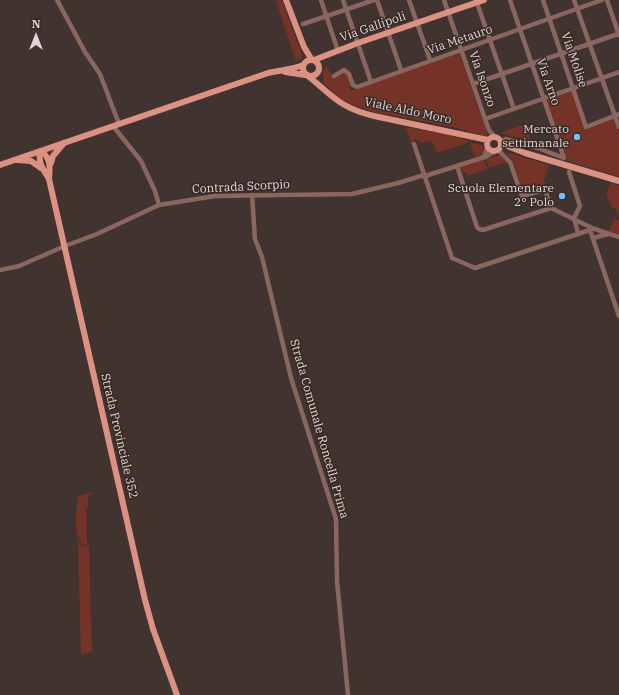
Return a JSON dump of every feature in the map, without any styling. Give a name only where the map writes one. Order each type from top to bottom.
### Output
[{"type":"main road","name":"Viale Aldo Moro","points":[[286,0],[304,47],[313,60],[318,64],[320,83],[329,95]]},
{"type":"main road","name":"Via Gallipoli","points":[[313,60],[476,1],[484,0]]},
{"type":"main road","name":"Viale Aldo Moro","points":[[304,47],[304,63],[302,70],[329,95],[347,108],[362,114],[463,135],[489,142],[498,139],[503,140],[505,145],[525,153],[619,181]]},
{"type":"main road","name":"Via Gallipoli","points":[[319,70],[326,59],[338,51]]},
{"type":"main road","points":[[0,165],[268,73],[277,70],[291,69],[308,60],[313,60]]},
{"type":"main road","points":[[268,73],[295,72],[313,76],[319,70]]},
{"type":"main road","points":[[497,150],[503,140]]},
{"type":"main road","name":"Viale Aldo Moro","points":[[489,142],[490,151],[497,150],[525,153]]},
{"type":"main road","name":"Strada Provinciale 352","points":[[49,180],[53,156],[64,143]]},
{"type":"main road","points":[[41,151],[48,157],[50,167]]},
{"type":"main road","name":"Strada Provinciale 352","points":[[41,151],[39,160],[49,180],[65,246],[145,600],[153,629],[177,695]]},
{"type":"main road","points":[[16,160],[31,161],[42,168]]},
{"type":"street","points":[[57,0],[85,52],[100,74],[116,125],[141,161],[155,191],[159,205]]},
{"type":"street","points":[[321,0],[338,51]]},
{"type":"street","points":[[343,0],[371,82]]},
{"type":"street","points":[[303,24],[376,0],[401,70]]},
{"type":"street","points":[[409,0],[430,60]]},
{"type":"street","name":"Via Isonzo","points":[[444,0],[489,130],[489,142]]},
{"type":"street","name":"Via Arno","points":[[503,140],[538,148],[564,158],[510,0]]},
{"type":"street","name":"Via Molise","points":[[543,0],[586,127],[617,115]]},
{"type":"street","points":[[574,0],[601,78],[617,115],[619,127]]},
{"type":"street","name":"Via Metauro","points":[[334,76],[344,70],[349,74],[355,87],[602,0]]},
{"type":"street","points":[[473,84],[619,35],[607,0]]},
{"type":"street","points":[[476,1],[514,109]]},
{"type":"street","points":[[485,119],[619,72]]},
{"type":"street","points":[[482,158],[485,155],[489,142]]},
{"type":"street","points":[[414,144],[452,258],[475,268],[591,229]]},
{"type":"street","points":[[497,150],[510,162],[522,196],[545,190],[551,208]]},
{"type":"street","name":"Contrada Scorpio","points":[[0,270],[19,266],[65,246],[98,234],[159,205],[203,198],[252,195],[352,194],[398,183],[457,166],[482,158],[497,150]]},
{"type":"street","points":[[457,166],[477,227],[479,229],[483,230],[551,208],[574,218],[591,229],[619,237]]},
{"type":"street","points":[[569,172],[580,206],[574,218],[578,234]]},
{"type":"street","name":"Strada Comunale Roncella Prima","points":[[252,195],[255,239],[262,257],[291,378],[336,519],[337,581],[348,695]]},
{"type":"street","points":[[591,229],[619,316]]},
{"type":"street","points":[[593,238],[608,234]]},
{"type":"shaded area","points":[[282,0],[302,55],[302,58],[296,61],[276,1]]},
{"type":"shaded area","points":[[459,53],[486,130],[486,137],[457,128],[370,111],[351,104],[338,97],[323,82],[323,72],[326,65],[334,79],[343,74],[347,74],[351,86],[349,86],[350,91]]},
{"type":"shaded area","points":[[572,90],[586,129],[614,118],[619,133],[619,177],[568,161],[546,99]]},
{"type":"shaded area","points":[[525,124],[531,142],[501,133]]},
{"type":"shaded area","points":[[406,127],[454,136],[468,141],[468,143],[437,153],[432,141],[421,143],[415,139],[412,146]]},
{"type":"shaded area","points":[[470,143],[483,145],[484,153],[475,157]]},
{"type":"shaded area","points":[[506,152],[549,165],[545,178],[543,179],[547,189],[542,187],[524,193],[513,161]]},
{"type":"shaded area","points":[[500,155],[507,162],[489,168],[486,159]]},
{"type":"shaded area","points":[[484,160],[487,169],[467,176],[466,172],[463,173],[464,175],[463,174],[461,167]]},
{"type":"shaded area","points":[[612,183],[619,186],[619,217],[615,207],[612,208],[607,195]]},
{"type":"shaded area","points":[[614,219],[619,220],[619,235],[609,231]]},
{"type":"shaded area","points":[[92,492],[92,495],[88,496],[89,507],[85,508],[87,518],[86,546],[82,544],[77,534],[77,497]]},
{"type":"shaded area","points":[[78,541],[83,547],[89,545],[92,652],[81,655]]},
{"type":"place","name":"Mercato settimanale","points":[[577,137]]},
{"type":"place","name":"Scuola Elementare 2° Polo","points":[[562,196]]}]
